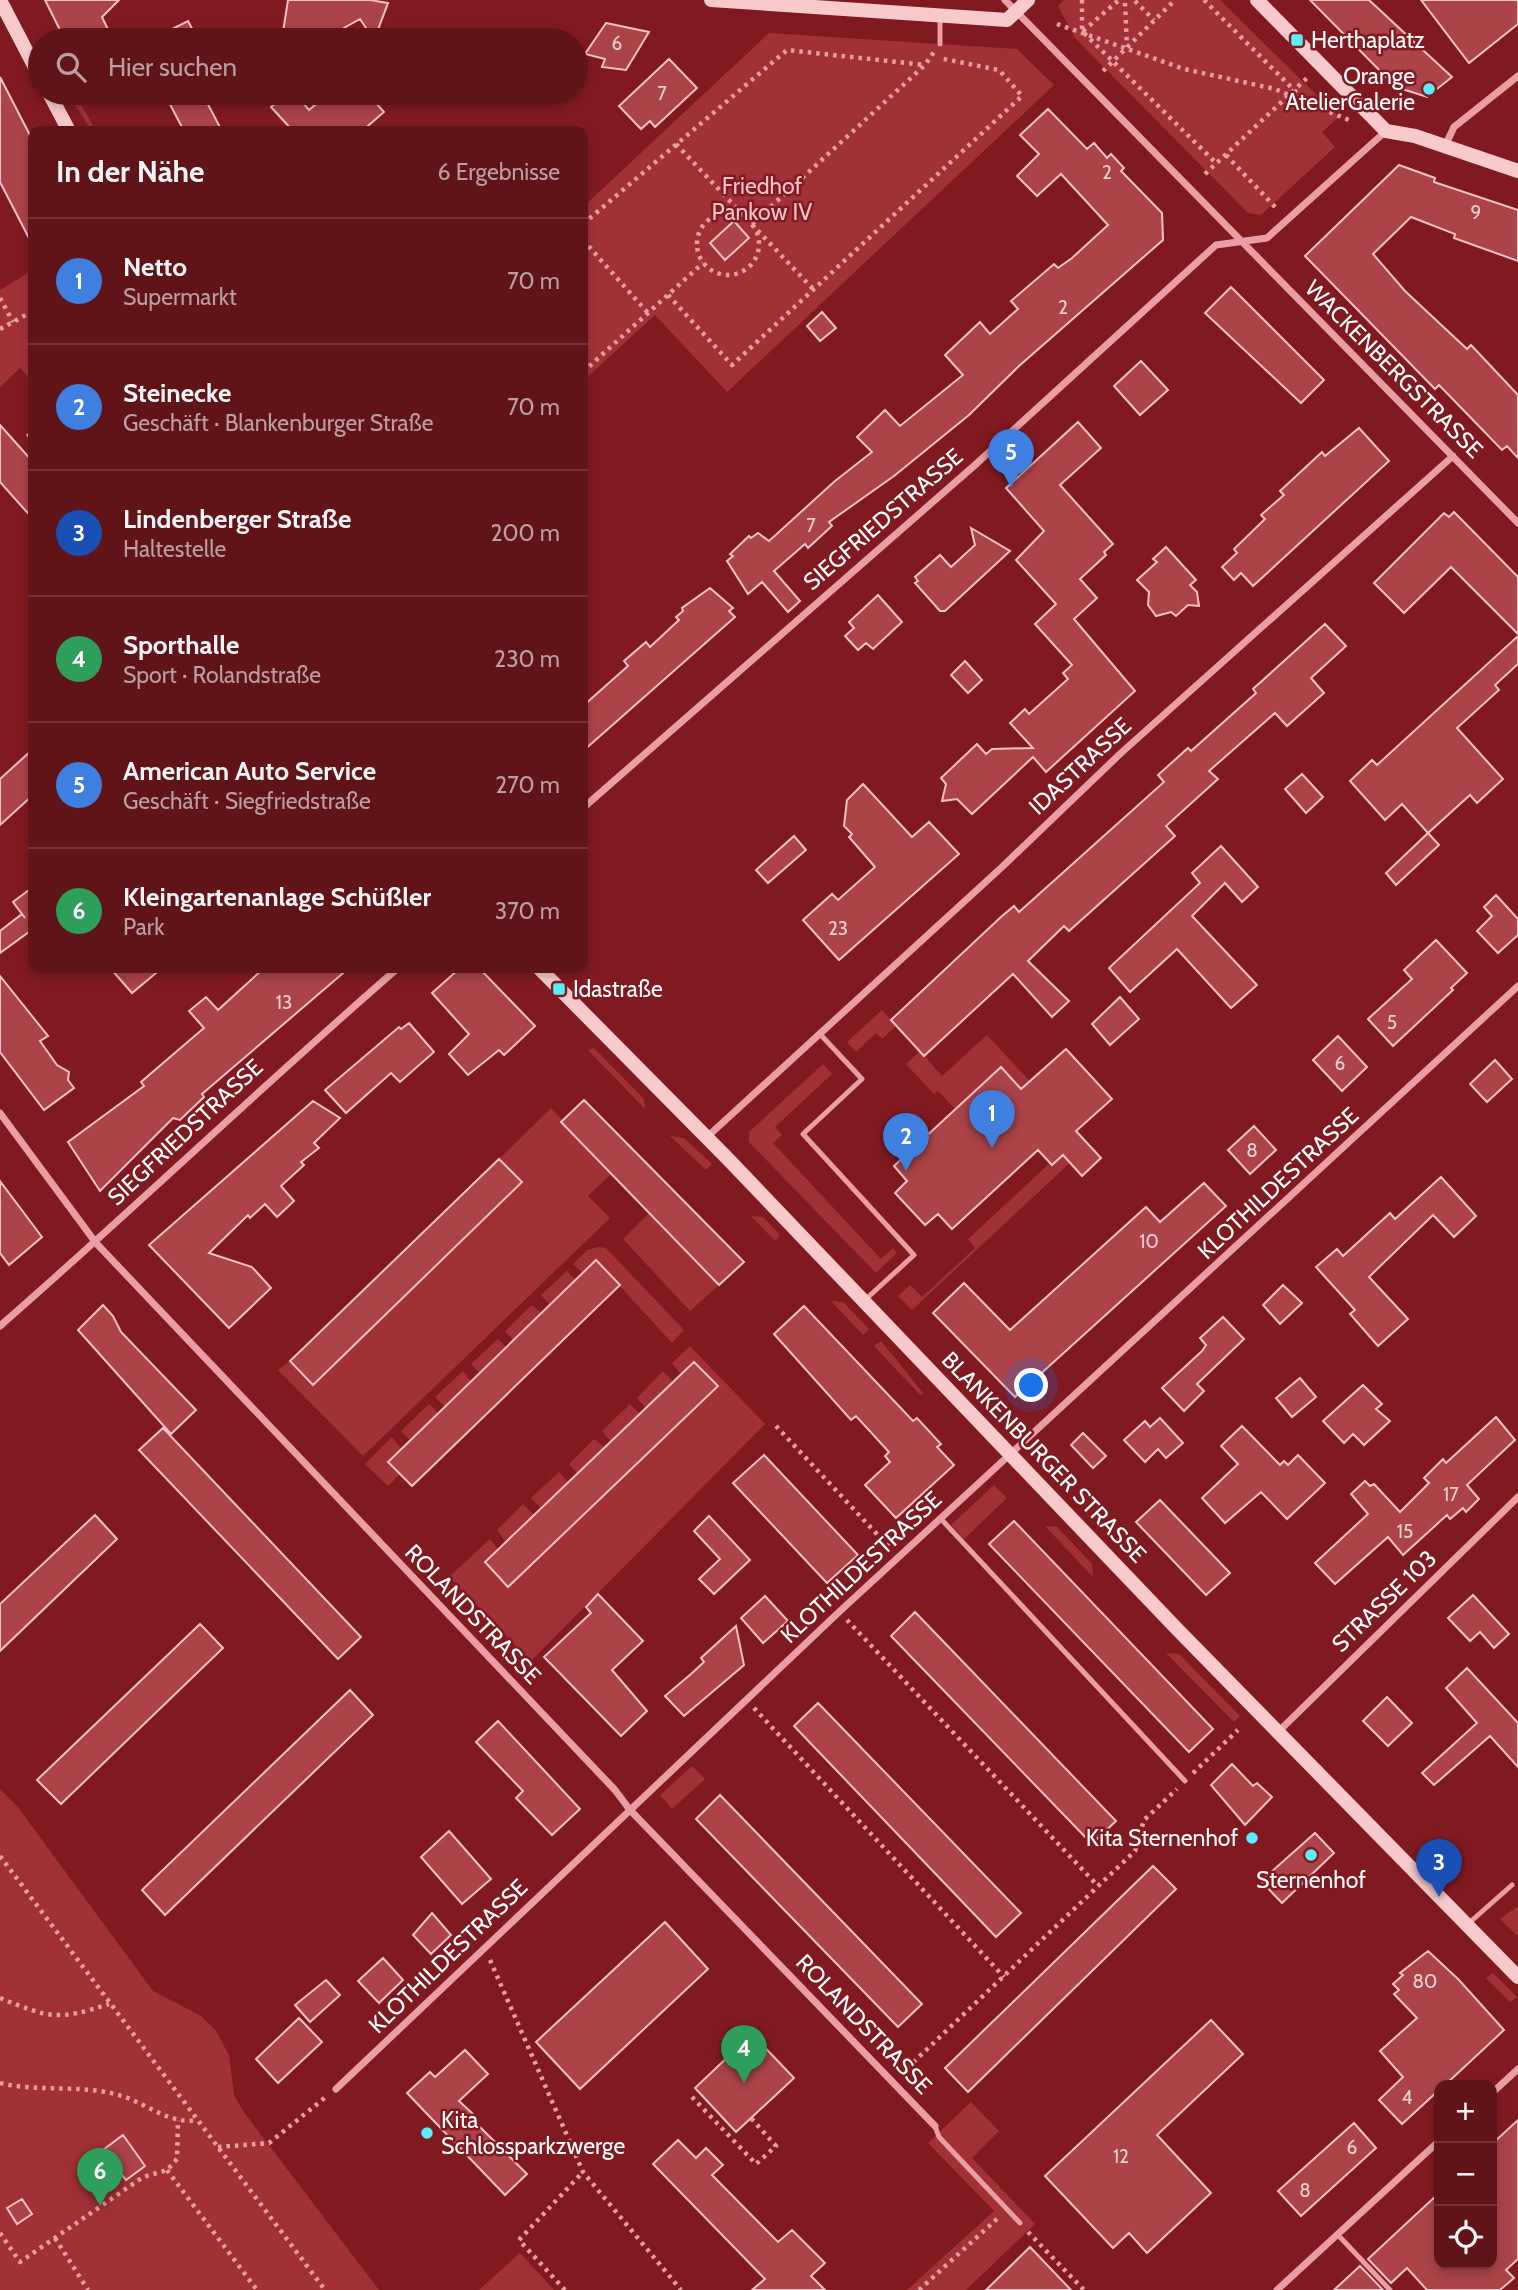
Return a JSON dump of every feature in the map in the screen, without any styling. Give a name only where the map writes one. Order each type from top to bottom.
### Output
[{"type":"main road","points":[[0,0],[28,54]]},
{"type":"main road","points":[[711,0],[1007,20],[1023,5]]},
{"type":"main road","points":[[1257,0],[1385,131],[1445,146],[1518,171]]},
{"type":"main road","points":[[55,105],[66,126]]},
{"type":"main road","name":"BLANKENBURGER STRASSE","points":[[543,973],[707,1137],[1277,1733],[1518,1977]]},
{"type":"street","points":[[1005,0],[1023,5],[1242,243],[1267,238],[1385,131]]},
{"type":"street","points":[[1445,146],[1454,127],[1518,76]]},
{"type":"street","name":"WACKENBERGSTRASSE","points":[[1242,243],[1518,523]]},
{"type":"street","name":"SIEGFRIEDSTRASSE","points":[[588,803],[975,465],[1216,245],[1242,243]]},
{"type":"street","name":"IDASTRASSE","points":[[707,1137],[1002,867],[1121,753],[1452,456]]},
{"type":"street","name":"SIEGFRIEDSTRASSE","points":[[0,1326],[96,1243],[288,1063],[392,973]]},
{"type":"street","name":"KLOTHILDESTRASSE","points":[[336,2089],[839,1612],[1012,1457],[1518,986]]},
{"type":"street","name":"ROLANDSTRASSE","points":[[0,1113],[96,1243],[615,1790],[630,1810],[935,2126]]},
{"type":"street","name":"STRASSE 103","points":[[1277,1733],[1518,1497]]},
{"type":"street","points":[[1497,2088],[1518,2069]]},
{"type":"street","points":[[1277,2290],[1437,2143]]},
{"type":"lane","points":[[940,17],[940,44]]},
{"type":"lane","points":[[819,1032],[862,1079],[803,1134],[914,1255],[864,1301]]},
{"type":"lane","points":[[941,1519],[1185,1781]]},
{"type":"lane","points":[[1466,1925],[1512,1885]]},
{"type":"lane","points":[[935,2126],[939,2137],[1020,2223]]},
{"type":"lane","points":[[1338,2235],[1390,2290]]},
{"type":"path","points":[[1082,0],[1082,31],[1217,164]]},
{"type":"path","points":[[1082,31],[1121,1],[1135,0],[1154,20]]},
{"type":"path","points":[[1103,71],[1175,0]]},
{"type":"path","points":[[1204,0],[1307,103]]},
{"type":"path","points":[[1121,1],[1127,48]]},
{"type":"path","points":[[1057,24],[1184,69],[1288,94],[1350,121]]},
{"type":"path","points":[[588,220],[787,50],[925,65],[752,224]]},
{"type":"path","points":[[668,295],[732,365],[1023,96],[999,70],[931,57]]},
{"type":"path","points":[[1205,174],[1307,78]]},
{"type":"path","points":[[676,144],[813,289]]},
{"type":"path","points":[[1226,155],[1276,208]]},
{"type":"path","points":[[723,214],[733,214],[752,224],[759,242],[754,262],[748,269],[729,276],[710,270],[703,262],[697,243],[705,223],[723,214]]},
{"type":"path","points":[[588,246],[648,313]]},
{"type":"path","points":[[588,367],[703,262]]},
{"type":"path","points":[[0,298],[13,322]]},
{"type":"path","points":[[0,329],[28,314]]},
{"type":"path","points":[[776,1426],[899,1558]]},
{"type":"path","points":[[839,1612],[1098,1886]]},
{"type":"path","points":[[746,1700],[1004,1977]]},
{"type":"path","points":[[893,2082],[1135,1851],[1144,1820],[1238,1730]]},
{"type":"path","points":[[0,1856],[325,2290]]},
{"type":"path","points":[[485,1947],[583,2172],[681,2290]]},
{"type":"path","points":[[0,1998],[35,2012],[62,2018],[109,2004]]},
{"type":"path","points":[[0,2083],[101,2091],[124,2096],[178,2120],[197,2120]]},
{"type":"path","points":[[218,2147],[269,2143],[336,2089]]},
{"type":"path","points":[[692,2096],[756,2164],[776,2146],[751,2118]]},
{"type":"path","points":[[0,2233],[20,2262],[143,2177],[167,2170],[177,2159],[178,2120]]},
{"type":"path","points":[[167,2170],[257,2290]]},
{"type":"path","points":[[565,2290],[519,2240],[583,2172]]},
{"type":"path","points":[[919,2290],[1006,2210]]},
{"type":"path","points":[[1020,2223],[1084,2290]]},
{"type":"path","points":[[55,2238],[88,2290]]},
{"type":"green space","points":[[1064,0],[1220,0],[1339,117],[1322,132],[1335,147],[1261,215],[1248,213],[1075,38],[1058,6]]},
{"type":"green space","name":"Friedhof Pankow IV","points":[[769,33],[1017,49],[1054,85],[727,392],[655,315],[588,376],[588,202]]},
{"type":"green space","points":[[75,105],[82,105],[93,126],[89,126]]},
{"type":"green space","points":[[28,273],[28,377],[20,368],[0,387],[0,290]]},
{"type":"green space","points":[[882,1010],[896,1026],[882,1039],[876,1033],[856,1052],[847,1042]]},
{"type":"green space","points":[[987,1035],[1089,1145],[912,1310],[898,1296],[910,1285],[922,1297],[975,1248],[968,1239],[1050,1163],[1001,1067],[955,1109],[938,1091],[934,1094],[906,1064],[920,1051],[942,1076]]},
{"type":"green space","points":[[594,1048],[644,1099],[645,1109],[588,1050]]},
{"type":"green space","points":[[823,1064],[832,1074],[775,1127],[782,1135],[773,1143],[881,1259],[893,1248],[897,1253],[876,1273],[749,1142],[749,1132]]},
{"type":"green space","points":[[551,1108],[611,1174],[588,1196],[610,1218],[363,1456],[278,1370],[290,1361],[314,1384],[522,1183],[499,1159]]},
{"type":"green space","points":[[670,1136],[684,1138],[712,1164],[706,1170]]},
{"type":"green space","points":[[649,1213],[719,1285],[690,1311],[623,1239]]},
{"type":"green space","points":[[751,1216],[763,1217],[780,1235],[775,1241]]},
{"type":"green space","points":[[606,1248],[684,1330],[672,1343],[619,1285],[583,1273],[573,1264],[587,1250]]},
{"type":"green space","points":[[567,1271],[576,1280],[550,1305],[541,1295]]},
{"type":"green space","points":[[831,1301],[843,1302],[869,1329],[863,1335]]},
{"type":"green space","points":[[532,1305],[541,1313],[513,1340],[505,1331]]},
{"type":"green space","points":[[498,1339],[506,1347],[480,1373],[471,1364]]},
{"type":"green space","points":[[881,1341],[924,1394],[920,1395],[874,1346]]},
{"type":"green space","points":[[690,1346],[765,1424],[531,1661],[449,1577],[490,1539],[498,1549],[485,1563],[508,1586],[717,1386],[695,1362],[681,1375],[672,1363]]},
{"type":"green space","points":[[463,1371],[471,1381],[445,1407],[435,1397]]},
{"type":"green space","points":[[663,1371],[673,1382],[646,1408],[637,1398]]},
{"type":"green space","points":[[429,1404],[438,1413],[410,1440],[401,1431]]},
{"type":"green space","points":[[630,1404],[640,1414],[611,1442],[602,1431]]},
{"type":"green space","points":[[392,1437],[401,1448],[388,1462],[400,1474],[388,1486],[365,1464]]},
{"type":"green space","points":[[594,1439],[605,1448],[578,1474],[569,1464]]},
{"type":"green space","points":[[559,1472],[568,1482],[541,1508],[531,1498]]},
{"type":"green space","points":[[994,1485],[1007,1498],[964,1539],[951,1525]]},
{"type":"green space","points":[[523,1504],[534,1515],[506,1542],[497,1530]]},
{"type":"green space","points":[[1045,1526],[1057,1527],[1092,1564],[1093,1577]]},
{"type":"green space","points":[[1166,1653],[1179,1654],[1240,1716],[1234,1722]]},
{"type":"green space","points":[[692,1766],[705,1779],[672,1809],[660,1795]]},
{"type":"green space","points":[[0,1789],[17,1806],[153,1991],[201,2016],[216,2031],[229,2055],[234,2095],[243,2111],[379,2290],[0,2290]]},
{"type":"green space","points":[[1518,1906],[1518,1937],[1500,1919]]},
{"type":"green space","points":[[1493,1973],[1517,1997],[1510,2002],[1486,1978]]},
{"type":"green space","points":[[971,2102],[999,2131],[972,2158],[1035,2224],[966,2290],[907,2290],[994,2211],[928,2143]]},
{"type":"green space","points":[[520,2253],[554,2290],[479,2290]]},
{"type":"building","points":[[45,0],[119,0],[102,17],[107,28],[59,28]]},
{"type":"building","points":[[288,0],[370,0],[388,3],[379,28],[366,28],[360,19],[344,28],[284,28]]},
{"type":"building","points":[[1310,0],[1369,0],[1452,77],[1427,97],[1396,87]]},
{"type":"building","points":[[1421,0],[1518,0],[1518,24],[1469,63]]},
{"type":"building","points":[[188,21],[192,28],[174,28]]},
{"type":"building","points":[[606,23],[649,32],[626,70],[602,67],[605,59],[588,55],[588,50]]},
{"type":"building","points":[[669,59],[697,88],[655,127],[650,121],[641,129],[619,106]]},
{"type":"building","points":[[0,77],[28,131],[28,236],[0,182]]},
{"type":"building","points":[[170,105],[208,105],[219,126],[181,126]]},
{"type":"building","points":[[305,105],[309,110],[315,105],[378,105],[384,112],[368,126],[288,126],[271,107]]},
{"type":"building","points":[[1048,109],[1087,149],[1094,143],[1107,158],[1111,154],[1124,168],[1121,171],[1162,213],[1163,240],[1019,366],[969,415],[894,476],[829,522],[832,526],[808,548],[805,544],[774,571],[800,601],[788,612],[762,582],[748,594],[727,561],[733,556],[730,554],[749,536],[751,538],[758,533],[769,541],[835,481],[872,452],[857,437],[885,410],[900,426],[963,375],[945,355],[980,322],[990,334],[1018,309],[1011,301],[1054,264],[1058,268],[1072,258],[1108,225],[1061,174],[1037,196],[1017,176],[1039,154],[1020,135]]},
{"type":"building","points":[[1399,165],[1435,178],[1434,182],[1518,210],[1518,261],[1454,238],[1455,234],[1411,217],[1373,254],[1405,291],[1467,349],[1471,345],[1518,395],[1518,458],[1507,446],[1502,450],[1439,385],[1435,389],[1305,256]]},
{"type":"building","points":[[734,221],[749,238],[725,260],[710,243]]},
{"type":"building","points":[[1231,287],[1324,380],[1301,403],[1205,313]]},
{"type":"building","points":[[822,312],[836,328],[820,341],[807,326]]},
{"type":"building","points":[[1141,361],[1168,390],[1140,415],[1114,386]]},
{"type":"building","points":[[1078,422],[1101,448],[1060,485],[1113,544],[1104,552],[1106,555],[1080,579],[1097,598],[1074,619],[1135,691],[1046,772],[1033,757],[972,814],[957,799],[942,801],[946,784],[941,778],[977,744],[986,754],[992,749],[1033,748],[1010,723],[1025,709],[1029,714],[1068,679],[1063,673],[1072,665],[1035,624],[1056,604],[1016,560],[1044,531],[1006,488]]},
{"type":"building","points":[[0,425],[28,456],[28,513],[0,482]]},
{"type":"building","points":[[1359,428],[1389,461],[1253,586],[1241,573],[1234,580],[1222,567],[1237,553],[1234,549],[1265,519],[1261,515],[1284,495],[1280,491],[1322,452],[1325,456]]},
{"type":"building","points":[[1454,512],[1518,577],[1518,634],[1451,567],[1404,613],[1374,583],[1444,513],[1449,517]]},
{"type":"building","points":[[971,528],[1010,551],[945,611],[940,611],[915,583],[918,581],[915,577],[940,555],[951,567],[975,545]]},
{"type":"building","points":[[1166,547],[1196,580],[1190,585],[1197,592],[1199,606],[1188,605],[1176,616],[1171,612],[1156,616],[1148,605],[1149,592],[1137,580],[1157,562],[1153,559]]},
{"type":"building","points":[[710,588],[733,608],[729,611],[735,617],[588,747],[588,702],[628,666],[624,661],[646,642],[650,647],[679,620],[676,617],[683,611],[682,608]]},
{"type":"building","points":[[878,595],[902,622],[873,649],[866,643],[858,650],[845,636],[854,628],[849,622]]},
{"type":"building","points":[[1325,624],[1346,646],[1311,678],[1324,693],[1287,726],[1275,713],[1209,771],[1218,779],[1166,826],[1175,836],[1069,931],[1064,926],[1028,961],[1069,1001],[1052,1017],[1013,974],[924,1056],[891,1020],[1002,916],[1014,906],[1019,912],[1164,782],[1158,775],[1188,748],[1191,751],[1256,693],[1253,689]]},
{"type":"building","points":[[1518,636],[1518,664],[1495,685],[1499,690],[1457,728],[1503,779],[1477,803],[1470,795],[1428,833],[1402,804],[1385,820],[1350,781],[1372,760],[1377,765]]},
{"type":"building","points":[[965,661],[982,680],[968,693],[951,675]]},
{"type":"building","points":[[28,754],[28,800],[0,825],[0,779]]},
{"type":"building","points":[[1302,774],[1323,797],[1306,813],[1285,789]]},
{"type":"building","points":[[863,784],[912,837],[929,822],[959,854],[839,960],[803,920],[832,894],[838,900],[875,867],[849,837],[852,834],[844,826],[847,800]]},
{"type":"building","points":[[1428,833],[1439,845],[1396,885],[1386,873]]},
{"type":"building","points":[[794,836],[806,850],[768,883],[756,870]]},
{"type":"building","points":[[1221,846],[1258,887],[1242,902],[1225,883],[1192,916],[1257,985],[1231,1008],[1177,949],[1130,992],[1109,968],[1200,883],[1192,873]]},
{"type":"building","points":[[28,891],[28,933],[0,953],[0,931],[22,914],[13,902]]},
{"type":"building","points":[[1496,895],[1518,919],[1518,935],[1498,953],[1477,931],[1492,916],[1484,907]]},
{"type":"building","points":[[1436,940],[1467,973],[1451,988],[1453,990],[1393,1046],[1368,1019],[1412,979],[1404,970]]},
{"type":"building","points":[[114,973],[156,973],[132,993]]},
{"type":"building","points":[[259,973],[343,973],[202,1094],[204,1097],[180,1120],[173,1118],[100,1191],[68,1142],[144,1086],[141,1082],[204,1028],[189,1011],[206,997],[218,1010]]},
{"type":"building","points":[[454,973],[484,973],[535,1026],[504,1055],[499,1050],[468,1075],[449,1054],[469,1034],[432,993]]},
{"type":"building","points":[[0,976],[48,1036],[40,1041],[57,1065],[69,1072],[68,1080],[74,1088],[44,1110],[0,1052]]},
{"type":"building","points":[[1120,997],[1139,1019],[1110,1045],[1092,1024]]},
{"type":"building","points":[[409,1023],[434,1052],[400,1082],[391,1073],[346,1113],[325,1090],[399,1027],[401,1029]]},
{"type":"building","points":[[1338,1036],[1367,1067],[1342,1091],[1313,1060]]},
{"type":"building","points":[[1066,1049],[1112,1099],[1076,1131],[1101,1158],[1082,1176],[1063,1155],[1052,1165],[1038,1150],[952,1229],[938,1214],[925,1225],[895,1193],[907,1181],[894,1166],[1001,1067],[1021,1089]]},
{"type":"building","points":[[1495,1060],[1512,1079],[1487,1102],[1470,1084]]},
{"type":"building","points":[[584,1100],[744,1262],[719,1285],[561,1122]]},
{"type":"building","points":[[313,1101],[340,1118],[314,1143],[319,1148],[301,1162],[304,1165],[281,1186],[294,1201],[277,1217],[265,1204],[250,1218],[248,1215],[209,1253],[252,1267],[271,1288],[229,1328],[149,1245]]},
{"type":"building","points":[[1254,1126],[1276,1150],[1250,1174],[1228,1150]]},
{"type":"building","points":[[499,1159],[522,1182],[313,1385],[290,1361]]},
{"type":"building","points":[[1441,1177],[1476,1216],[1454,1237],[1433,1215],[1369,1277],[1408,1319],[1378,1346],[1350,1314],[1355,1310],[1316,1267],[1337,1249],[1343,1256],[1390,1213],[1395,1219]]},
{"type":"building","points":[[0,1181],[42,1237],[9,1265],[0,1253]]},
{"type":"building","points":[[1204,1183],[1226,1206],[1015,1397],[933,1313],[964,1283],[1010,1330],[1146,1207],[1160,1222]]},
{"type":"building","points":[[596,1260],[620,1285],[412,1486],[388,1462]]},
{"type":"building","points":[[1283,1285],[1302,1303],[1280,1324],[1263,1305]]},
{"type":"building","points":[[103,1305],[113,1316],[121,1332],[196,1410],[171,1434],[78,1330]]},
{"type":"building","points":[[804,1306],[913,1421],[917,1418],[941,1444],[937,1447],[954,1465],[896,1518],[865,1485],[890,1462],[885,1456],[889,1452],[856,1416],[851,1420],[774,1334]]},
{"type":"building","points":[[1223,1317],[1244,1339],[1197,1384],[1204,1391],[1184,1411],[1162,1388],[1202,1351],[1206,1345],[1200,1338]]},
{"type":"building","points":[[694,1362],[718,1386],[508,1587],[485,1562]]},
{"type":"building","points":[[1300,1378],[1316,1397],[1292,1417],[1276,1398]]},
{"type":"building","points":[[1363,1385],[1382,1404],[1376,1409],[1390,1421],[1364,1445],[1353,1434],[1344,1443],[1323,1421]]},
{"type":"building","points":[[1496,1417],[1515,1440],[1467,1485],[1479,1499],[1466,1512],[1463,1508],[1450,1519],[1447,1515],[1403,1555],[1388,1537],[1335,1584],[1315,1563],[1368,1514],[1351,1494],[1365,1481],[1370,1486],[1374,1484],[1400,1512],[1429,1483],[1424,1478],[1443,1459],[1446,1463]]},
{"type":"building","points":[[1160,1418],[1183,1443],[1166,1458],[1158,1449],[1145,1462],[1124,1440],[1145,1421],[1150,1427]]},
{"type":"building","points":[[1242,1426],[1280,1465],[1284,1461],[1288,1465],[1298,1455],[1325,1483],[1287,1519],[1261,1492],[1225,1523],[1202,1498],[1238,1464],[1221,1446]]},
{"type":"building","points":[[163,1428],[361,1637],[338,1659],[139,1450]]},
{"type":"building","points":[[1083,1433],[1106,1456],[1093,1468],[1071,1445]]},
{"type":"building","points":[[764,1455],[858,1555],[827,1583],[733,1483]]},
{"type":"building","points":[[1160,1500],[1230,1573],[1206,1595],[1136,1522]]},
{"type":"building","points":[[95,1515],[117,1539],[0,1651],[0,1604]]},
{"type":"building","points":[[709,1516],[750,1560],[714,1594],[699,1579],[720,1559],[694,1531]]},
{"type":"building","points":[[1014,1521],[1213,1729],[1189,1752],[989,1544]]},
{"type":"building","points":[[598,1594],[643,1641],[612,1670],[647,1711],[621,1736],[544,1657],[591,1613],[586,1607]]},
{"type":"building","points":[[1473,1595],[1509,1634],[1494,1648],[1480,1632],[1470,1641],[1448,1618]]},
{"type":"building","points":[[765,1596],[788,1621],[763,1643],[741,1618]]},
{"type":"building","points":[[915,1612],[1116,1821],[1092,1844],[891,1636]]},
{"type":"building","points":[[200,1624],[223,1648],[61,1804],[37,1780]]},
{"type":"building","points":[[736,1626],[744,1665],[684,1716],[665,1696],[704,1662],[701,1658]]},
{"type":"building","points":[[1467,1668],[1518,1723],[1518,1767],[1490,1736],[1434,1785],[1422,1773],[1477,1723],[1446,1688]]},
{"type":"building","points":[[350,1690],[373,1715],[165,1915],[142,1890]]},
{"type":"building","points":[[1387,1697],[1412,1723],[1388,1746],[1363,1721]]},
{"type":"building","points":[[818,1703],[1021,1913],[996,1937],[794,1726]]},
{"type":"building","points":[[498,1721],[580,1809],[552,1835],[516,1798],[523,1791],[476,1742]]},
{"type":"building","points":[[1232,1764],[1253,1786],[1257,1783],[1272,1797],[1245,1825],[1211,1785]]},
{"type":"building","points":[[720,1795],[922,2004],[898,2027],[696,1819]]},
{"type":"building","points":[[449,1831],[491,1879],[462,1904],[421,1857]]},
{"type":"building","points":[[1315,1833],[1334,1853],[1282,1903],[1261,1881]]},
{"type":"building","points":[[1153,1866],[1176,1889],[968,2092],[945,2068]]},
{"type":"building","points":[[432,1913],[451,1935],[431,1954],[413,1935]]},
{"type":"building","points":[[665,1922],[708,1969],[580,2089],[536,2042]]},
{"type":"building","points":[[1428,1951],[1459,1980],[1504,2030],[1450,2080],[1434,2080],[1434,2095],[1402,2124],[1379,2100],[1403,2077],[1380,2051],[1417,2018],[1394,1994],[1399,1990],[1393,1984],[1403,1975],[1400,1973]]},
{"type":"building","points":[[383,1958],[403,1980],[379,2003],[358,1981]]},
{"type":"building","points":[[326,1980],[340,1995],[310,2022],[295,2005]]},
{"type":"building","points":[[299,2018],[322,2042],[278,2083],[256,2059]]},
{"type":"building","points":[[1211,2020],[1243,2054],[1157,2135],[1211,2193],[1147,2253],[1129,2233],[1113,2248],[1045,2176]]},
{"type":"building","points":[[752,2034],[794,2078],[736,2132],[695,2088]]},
{"type":"building","points":[[465,2050],[488,2074],[459,2101],[473,2114],[470,2117],[527,2174],[505,2195],[407,2093],[430,2072],[435,2077]]},
{"type":"building","points":[[1518,2120],[1518,2259],[1506,2270],[1514,2278],[1500,2290],[1427,2290],[1407,2268],[1391,2283],[1368,2259],[1434,2198],[1434,2269],[1497,2269],[1497,2139]]},
{"type":"building","points":[[1354,2123],[1376,2148],[1301,2216],[1278,2191]]},
{"type":"building","points":[[123,2135],[145,2166],[126,2180],[103,2150]]},
{"type":"building","points":[[678,2140],[696,2158],[706,2148],[723,2165],[712,2175],[778,2242],[792,2230],[825,2263],[811,2276],[825,2290],[752,2290],[765,2279],[653,2164]]},
{"type":"building","points":[[22,2199],[32,2214],[17,2224],[7,2208]]},
{"type":"building","points":[[1030,2247],[1071,2290],[986,2290]]},
{"type":"building","points":[[1360,2266],[1383,2290],[1334,2290]]},
{"type":"place","name":"Herthaplatz","points":[[1297,40]]},
{"type":"place","name":"Orange AtelierGalerie","points":[[1429,89]]},
{"type":"place","name":"American Auto Service","points":[[1011,487]]},
{"type":"place","name":"Idastraße","points":[[559,989]]},
{"type":"place","name":"Netto","points":[[992,1148]]},
{"type":"place","name":"Steinecke","points":[[906,1171]]},
{"type":"place","name":"Kita Sternenhof","points":[[1252,1838]]},
{"type":"place","name":"Sternenhof","points":[[1311,1855]]},
{"type":"place","name":"Lindenberger Straße","points":[[1439,1897]]},
{"type":"place","name":"Sporthalle","points":[[744,2083]]},
{"type":"place","name":"Kita Schlossparkzwerge","points":[[427,2133]]},
{"type":"place","name":"Kleingartenanlage Schüßler","points":[[100,2206]]}]
